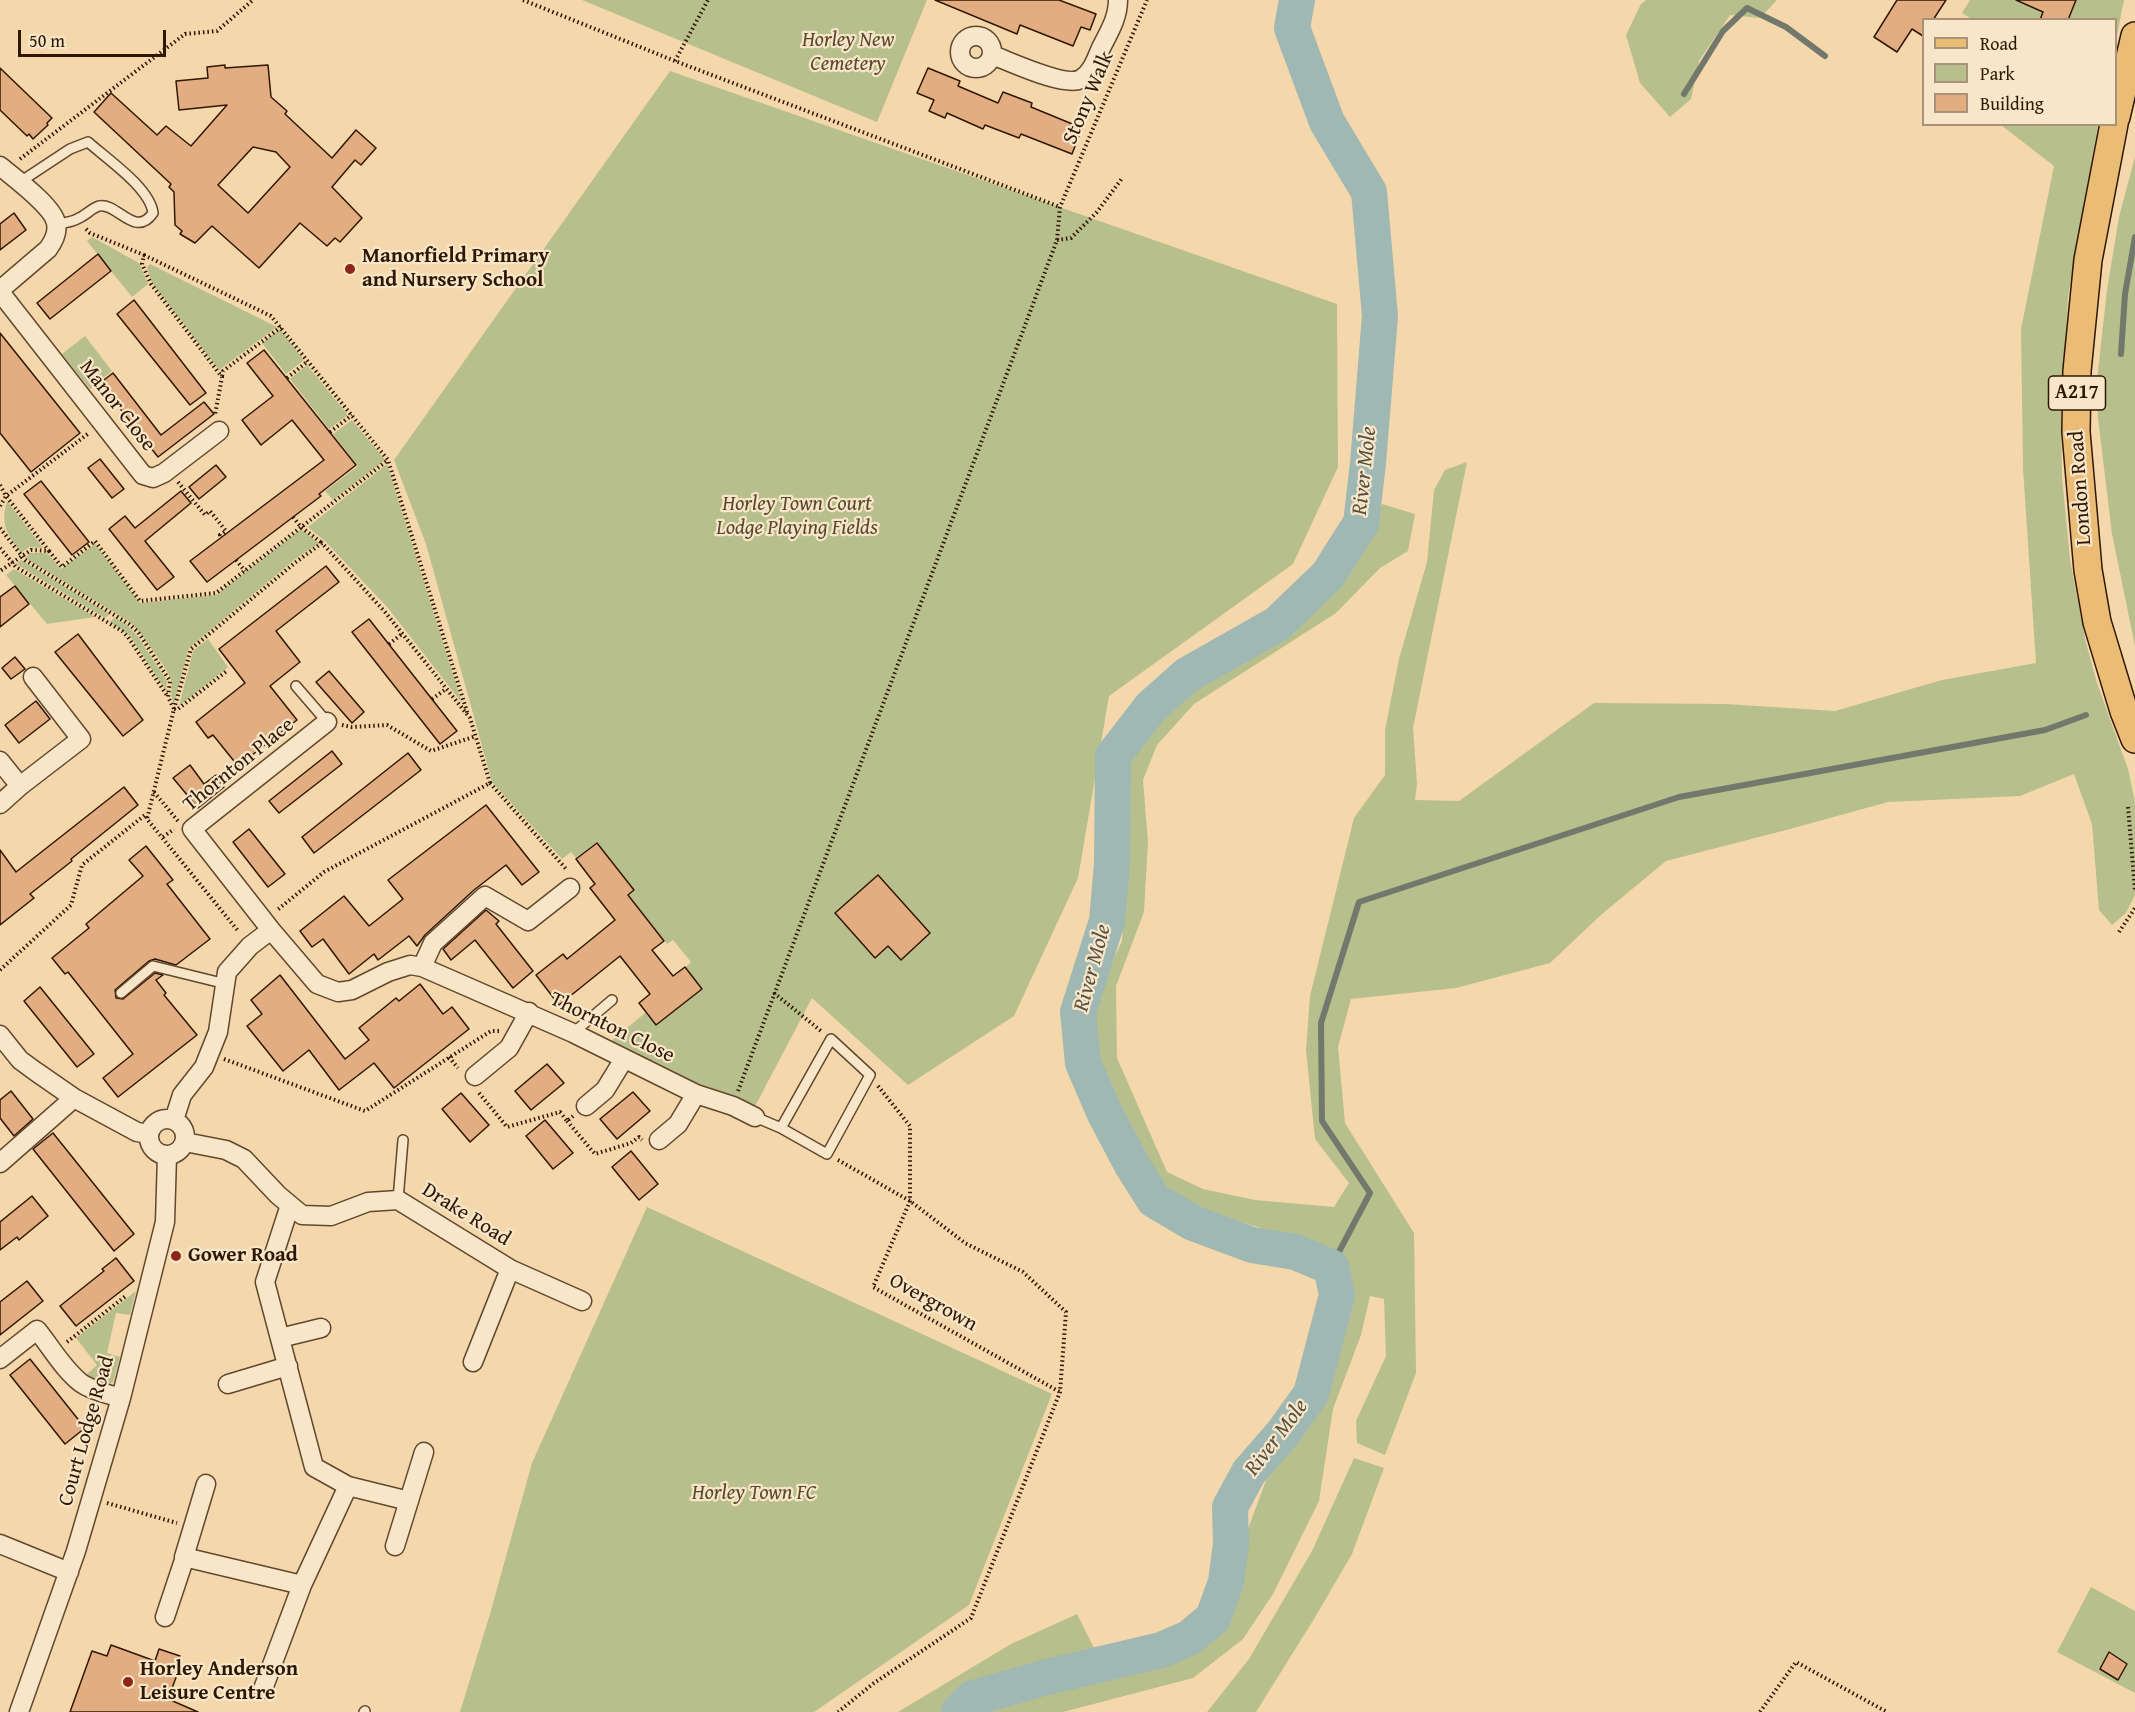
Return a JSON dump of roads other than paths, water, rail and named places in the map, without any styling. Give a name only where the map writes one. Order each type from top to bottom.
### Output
[{"type":"main road","points":[[2117,109],[2135,36]]},
{"type":"main road","name":"London Road","points":[[2114,126],[2088,260],[2077,371],[2076,432],[2088,570],[2097,622],[2124,711],[2135,739]]},
{"type":"street","points":[[992,54],[1052,77],[1073,82],[1081,79],[1090,71],[1116,18],[1118,0]]},
{"type":"street","points":[[0,291],[48,249],[54,240],[57,227],[48,209],[2,168]]},
{"type":"street","name":"Manor Close","points":[[0,291],[101,423],[144,475],[153,478],[168,470],[219,431]]},
{"type":"street","points":[[0,804],[81,739],[33,677]]},
{"type":"street","name":"Thornton Place","points":[[327,722],[192,830],[317,984],[338,992],[352,990],[388,972],[410,965],[422,967],[529,1012]]},
{"type":"street","points":[[0,761],[20,786]]},
{"type":"street","points":[[422,967],[433,943],[485,896],[528,921],[570,888]]},
{"type":"street","points":[[174,1120],[182,1095],[204,1067],[218,1032],[227,972],[268,925]]},
{"type":"street","name":"Thornton Close","points":[[472,1080],[509,1048],[529,1012],[696,1094],[732,1106],[755,1117]]},
{"type":"street","points":[[0,1035],[20,1059],[74,1098],[137,1132],[149,1134]]},
{"type":"street","points":[[586,1106],[605,1090],[624,1059]]},
{"type":"street","points":[[659,1140],[678,1124],[696,1094]]},
{"type":"street","points":[[0,1163],[74,1098]]},
{"type":"street","points":[[174,1120],[184,1129],[185,1142],[178,1152],[167,1156],[161,1155],[151,1147],[149,1134],[150,1129],[158,1121],[174,1120]]},
{"type":"street","points":[[185,1142],[226,1150],[244,1159],[290,1205],[266,1282],[314,1467],[348,1486],[409,1501]]},
{"type":"street","name":"Court Lodge Road","points":[[19,1712],[69,1572],[121,1398],[165,1222],[167,1156]]},
{"type":"street","name":"Drake Road","points":[[290,1205],[302,1215],[331,1216],[368,1202],[398,1200],[510,1269],[582,1301]]},
{"type":"street","points":[[473,1362],[510,1269]]},
{"type":"street","points":[[280,1338],[321,1328]]},
{"type":"street","points":[[0,1359],[37,1330],[70,1373],[82,1383],[96,1391],[121,1398]]},
{"type":"street","points":[[228,1384],[288,1366]]},
{"type":"street","points":[[395,1546],[424,1452]]},
{"type":"street","points":[[165,1617],[206,1484]]},
{"type":"street","points":[[263,1689],[302,1585],[348,1486]]},
{"type":"street","points":[[0,1544],[69,1572]]},
{"type":"street","points":[[185,1557],[302,1585]]},
{"type":"lane","points":[[20,182],[70,149],[88,142],[143,191],[152,207],[153,213],[149,219],[142,222],[133,221],[106,206],[99,206],[77,220],[57,227]]},
{"type":"lane","points":[[296,686],[327,722]]},
{"type":"lane","points":[[121,993],[153,966],[226,984]]},
{"type":"lane","points":[[573,1033],[612,1000]]},
{"type":"lane","points":[[755,1117],[781,1128],[827,1154],[870,1075],[831,1039],[781,1128]]},
{"type":"lane","points":[[398,1200],[403,1140]]},
{"type":"waterway","name":"River Mole","points":[[959,1712],[973,1698],[1047,1677],[1161,1650],[1189,1638],[1213,1618],[1226,1582],[1231,1544],[1230,1507],[1249,1472],[1283,1433],[1311,1394],[1337,1295],[1331,1267],[1295,1252],[1252,1245],[1193,1223],[1154,1200],[1132,1165],[1104,1112],[1083,1063],[1078,1012],[1107,921],[1112,864],[1113,756],[1151,707],[1187,675],[1277,624],[1328,575],[1361,523],[1380,316],[1369,192],[1327,122],[1292,28],[1297,0]]},
{"type":"waterway","points":[[1684,94],[1723,31],[1747,8],[1786,27],[1825,56]]},
{"type":"waterway","points":[[2121,354],[2125,294],[2135,237]]},
{"type":"waterway","points":[[1331,1267],[1370,1193],[1322,1121],[1321,1023],[1359,902],[1679,797],[2045,730],[2086,715]]},
{"type":"place","name":"Manorfield Primary and Nursery School","points":[[350,269]]},
{"type":"place","name":"Gower Road","points":[[176,1256]]},
{"type":"place","name":"Horley Anderson Leisure Centre","points":[[128,1682]]},
{"type":"park label","name":"Horley New Cemetery","points":[[848,53]]},
{"type":"park label","name":"Horley Town Court Lodge Playing Fields","points":[[797,517]]},
{"type":"park label","name":"Horley Town FC","points":[[754,1494]]}]
